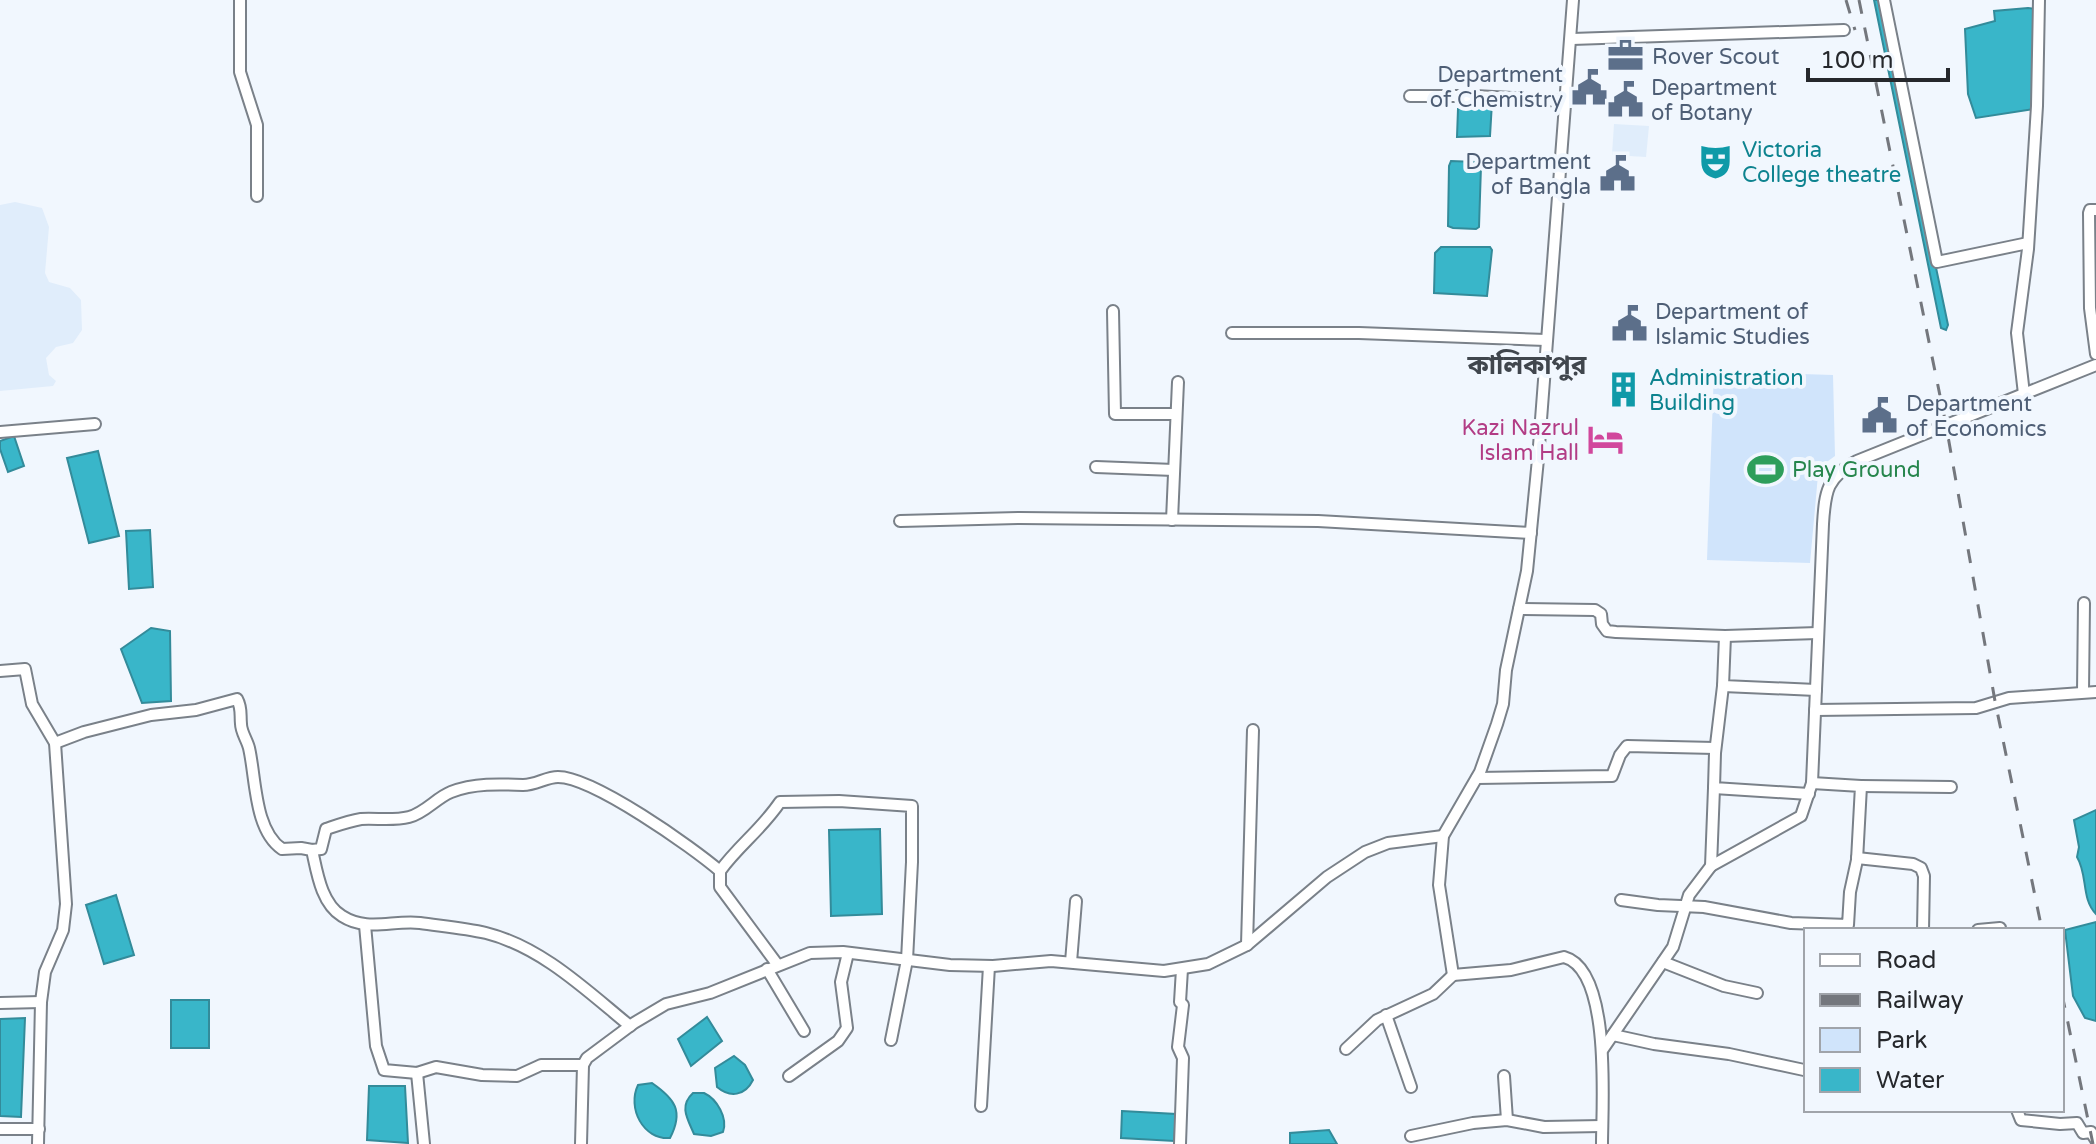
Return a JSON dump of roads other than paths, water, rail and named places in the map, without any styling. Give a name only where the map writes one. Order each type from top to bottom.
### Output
[{"type":"street","points":[[240,0],[240,72],[257,125],[257,196]]},
{"type":"street","points":[[1453,975],[1439,885],[1443,836],[1477,778],[1503,704],[1506,670],[1531,533],[1573,0]]},
{"type":"street","points":[[1884,0],[1937,262],[2028,243]]},
{"type":"street","points":[[2024,394],[2017,333],[2028,243],[2037,106],[2039,0]]},
{"type":"street","points":[[1572,39],[1844,30]]},
{"type":"street","points":[[1410,96],[1566,101]]},
{"type":"street","points":[[2096,210],[2089,213],[2090,308],[2096,354]]},
{"type":"street","points":[[1113,311],[1115,414],[1176,414]]},
{"type":"street","points":[[1232,333],[1359,333],[1546,340]]},
{"type":"street","points":[[1603,1049],[1673,947],[1689,895],[1711,866],[1801,816],[1810,789],[1824,512],[1831,481],[1857,461],[2096,365]]},
{"type":"street","points":[[1172,520],[1178,382]]},
{"type":"street","points":[[0,432],[95,424]]},
{"type":"street","points":[[1096,467],[1174,470]]},
{"type":"street","points":[[900,521],[1020,518],[1318,521],[1531,533]]},
{"type":"street","points":[[2083,692],[2084,603]]},
{"type":"street","points":[[1519,609],[1595,610],[1601,614],[1607,631],[1616,632],[1725,636],[1818,633]]},
{"type":"street","points":[[1711,866],[1715,748],[1723,686],[1725,636]]},
{"type":"street","points":[[0,671],[25,669],[32,704],[55,743],[66,904],[63,930],[45,972],[41,1002],[38,1144]]},
{"type":"street","points":[[1723,686],[1816,690]]},
{"type":"street","points":[[1815,710],[1976,708],[2009,698],[2096,692]]},
{"type":"street","points":[[55,743],[138,718],[196,710],[237,699],[241,726],[249,746],[254,787],[267,833],[282,849],[321,849],[326,829],[344,822],[414,816],[450,792],[485,784],[536,785],[555,777],[570,779],[609,797],[690,846],[720,871]]},
{"type":"street","points":[[1247,945],[1253,730]]},
{"type":"street","points":[[1477,778],[1612,776],[1627,746],[1715,748]]},
{"type":"street","points":[[1621,900],[1704,907],[1791,923],[1848,925],[1850,892],[1857,858],[1861,786]]},
{"type":"street","points":[[1714,788],[1951,787]]},
{"type":"street","points":[[804,1031],[772,967],[720,887],[720,871],[733,853],[764,826],[780,802],[839,801],[912,806],[907,960],[891,1040]]},
{"type":"street","points":[[581,1144],[583,1065],[587,1058],[666,1004],[710,993],[810,953],[848,953],[989,966],[1071,962],[1164,971],[1208,964],[1247,945],[1327,877],[1365,852],[1388,843],[1443,836]]},
{"type":"street","points":[[312,850],[321,887],[337,914],[365,925],[419,923],[487,933],[523,946],[574,980],[630,1026]]},
{"type":"street","points":[[1857,858],[1913,864],[1921,868],[1924,876],[1923,928]]},
{"type":"street","points":[[1071,962],[1076,901]]},
{"type":"street","points":[[365,925],[374,1031],[381,1065],[390,1072],[417,1073],[436,1067],[482,1075],[517,1076],[541,1065],[583,1065]]},
{"type":"street","points":[[789,1076],[838,1041],[847,1028],[841,982],[848,953]]},
{"type":"street","points":[[1346,1049],[1386,1015],[1433,994],[1453,975],[1511,970],[1556,957],[1570,959],[1591,989],[1603,1049],[1602,1144]]},
{"type":"street","points":[[1663,962],[1724,986],[1757,993]]},
{"type":"street","points":[[981,1106],[989,966]]},
{"type":"street","points":[[1180,1144],[1183,1058],[1178,1047],[1183,1005],[1180,1002],[1182,969]]},
{"type":"street","points":[[0,1003],[41,1002]]},
{"type":"street","points":[[1386,1015],[1411,1087]]},
{"type":"street","points":[[1613,1035],[1804,1070]]},
{"type":"street","points":[[417,1073],[424,1144]]},
{"type":"street","points":[[1504,1076],[1507,1120]]},
{"type":"street","points":[[2018,1112],[2021,1120],[2077,1123],[2083,1133],[2091,1132],[2096,1140]]},
{"type":"street","points":[[1411,1136],[1473,1123],[1507,1120],[1544,1127],[1602,1126]]},
{"type":"street","points":[[0,1129],[39,1129]]},
{"type":"water","points":[[1874,0],[1880,0],[1948,325],[1946,330],[1941,328]]},
{"type":"water","points":[[2035,9],[2034,109],[1976,118],[1968,94],[1965,29],[1995,21],[1994,11]]},
{"type":"water","points":[[1477,100],[1492,102],[1490,136],[1457,137],[1458,109],[1473,108]]},
{"type":"water","points":[[1451,161],[1476,162],[1481,166],[1479,227],[1476,229],[1448,226]]},
{"type":"water","points":[[1441,247],[1490,247],[1487,296],[1434,293],[1435,253]]},
{"type":"water","points":[[14,436],[24,466],[8,472],[0,441]]},
{"type":"water","points":[[98,451],[119,536],[89,543],[67,458]]},
{"type":"water","points":[[150,530],[153,587],[129,589],[126,531]]},
{"type":"water","points":[[151,628],[170,631],[171,701],[142,703],[121,649]]},
{"type":"water","points":[[2096,810],[2096,914],[2088,901],[2077,857],[2079,847],[2074,820]]},
{"type":"water","points":[[880,829],[882,914],[831,916],[829,830]]},
{"type":"water","points":[[116,895],[134,955],[104,964],[86,905]]},
{"type":"water","points":[[2096,922],[2096,1021],[2085,1018],[2073,996],[2065,930]]},
{"type":"water","points":[[171,1000],[209,1000],[209,1048],[171,1048]]},
{"type":"water","points":[[707,1017],[722,1041],[691,1066],[678,1039]]},
{"type":"water","points":[[25,1018],[21,1117],[0,1116],[0,1019]]},
{"type":"water","points":[[734,1056],[745,1065],[753,1080],[737,1094],[717,1087],[715,1068]]},
{"type":"water","points":[[652,1083],[675,1106],[676,1120],[670,1138],[652,1134],[636,1112],[638,1085]]},
{"type":"water","points":[[369,1086],[405,1086],[408,1143],[367,1140]]},
{"type":"water","points":[[693,1093],[704,1093],[717,1104],[723,1115],[723,1132],[711,1136],[694,1134],[685,1107]]},
{"type":"water","points":[[1122,1111],[1176,1114],[1174,1141],[1121,1138]]},
{"type":"water","points":[[1329,1130],[1337,1144],[1290,1144],[1290,1133]]},
{"type":"railway","points":[[1846,0],[1855,30]]},
{"type":"railway","points":[[1859,0],[1946,425],[1995,701],[2042,928]]},
{"type":"railway","points":[[2064,1004],[2093,1144]]},
{"type":"place","name":"Rover Scout","points":[[1626,56]]},
{"type":"place","name":"Department of Chemistry","points":[[1589,87]]},
{"type":"place","name":"Department of Botany","points":[[1625,100]]},
{"type":"place","name":"Victoria College theatre","points":[[1716,162]]},
{"type":"place","name":"Department of Bangla","points":[[1617,174]]},
{"type":"place","name":"Department of Islamic Studies","points":[[1629,324]]},
{"type":"place","name":"Administration Building","points":[[1623,390]]},
{"type":"place","name":"Department of Economics","points":[[1880,416]]},
{"type":"place","name":"Kazi Nazrul Islam Hall","points":[[1605,440]]},
{"type":"place","name":"Play Ground","points":[[1766,469]]},
{"type":"district","name":"কালিকাপুর","points":[[1527,365]]}]
